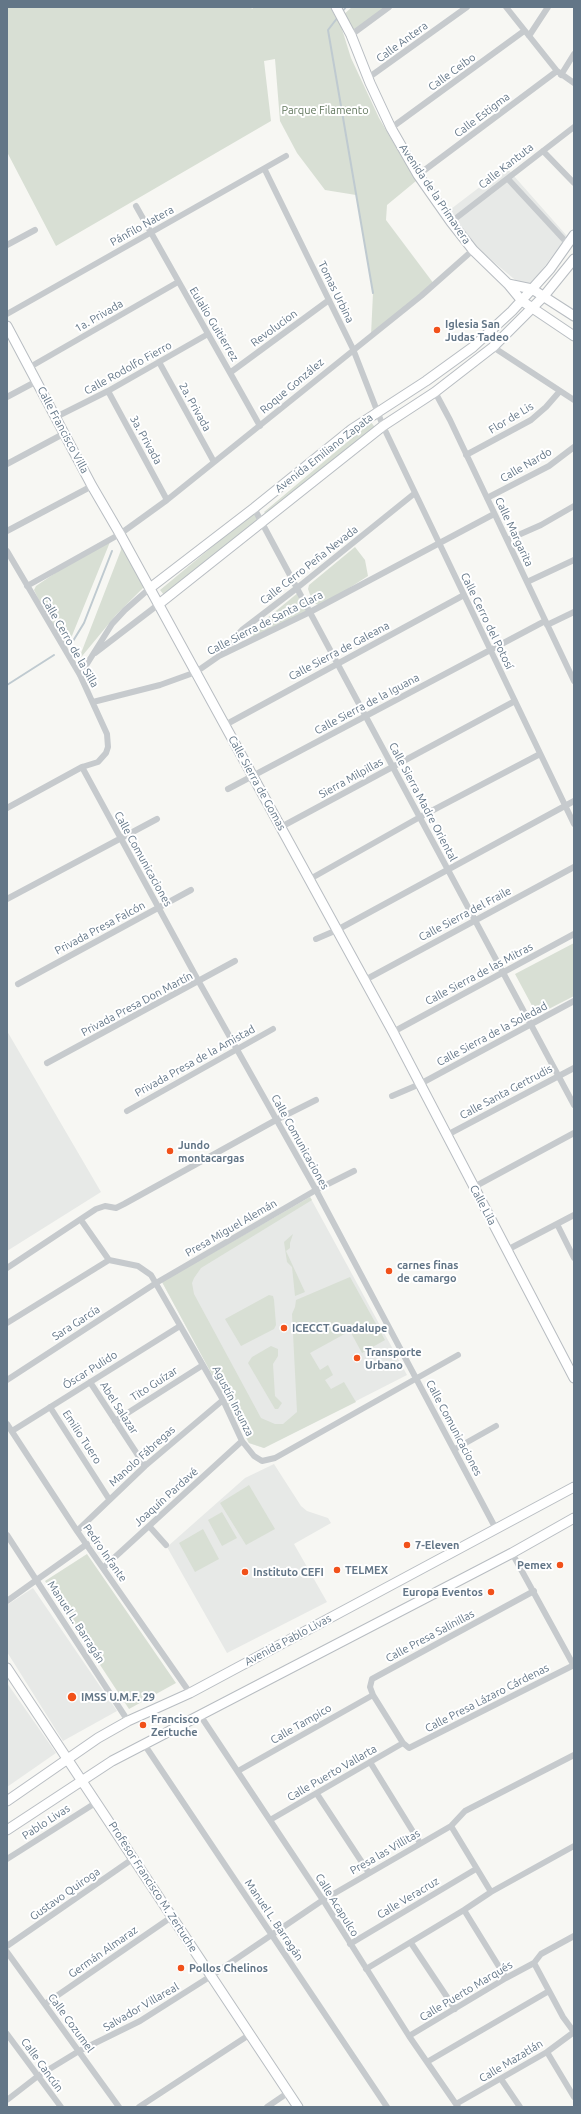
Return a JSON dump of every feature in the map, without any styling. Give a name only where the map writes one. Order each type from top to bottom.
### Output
[{"type":"street","name":"Avenida de la Primavera","points":[[336,7],[351,35],[368,78],[391,128],[418,175],[451,222],[473,250],[508,284],[522,301],[574,336]]},
{"type":"street","points":[[351,35],[389,7]]},
{"type":"street","name":"Calle Antera","points":[[368,78],[467,7]]},
{"type":"street","points":[[506,7],[526,34],[559,73],[574,83]]},
{"type":"street","name":"Calle Ceibo","points":[[391,128],[526,34],[548,7]]},
{"type":"street","name":"Calle Estigma","points":[[418,175],[559,73],[574,54]]},
{"type":"street","name":"Calle Kantuta","points":[[451,222],[574,127]]},
{"type":"street","points":[[543,150],[574,183]]},
{"type":"street","name":"Pánfilo Natera","points":[[7,314],[151,232],[265,170],[286,156]]},
{"type":"street","name":"Tomas Urbina","points":[[265,170],[353,349],[383,426]]},
{"type":"street","points":[[508,178],[568,244]]},
{"type":"street","name":"Eulalio Guitierrez","points":[[136,206],[178,282],[231,372],[260,426]]},
{"type":"street","points":[[7,245],[35,230]]},
{"type":"street","name":"Avenida Emiliano Zapata","points":[[80,675],[112,624],[125,610],[150,588],[254,508],[352,429],[452,363],[478,342],[522,301],[574,235]]},
{"type":"street","name":"Roque González","points":[[27,586],[120,534],[167,500],[353,349],[421,296],[473,250]]},
{"type":"street","name":"Avenida Emiliano Zapata","points":[[92,656],[383,426],[435,392],[493,347],[544,296],[574,259]]},
{"type":"street","name":"1a. Privada","points":[[30,367],[178,282]]},
{"type":"street","points":[[508,284],[532,289],[574,316]]},
{"type":"street","name":"Revolucion","points":[[231,372],[329,300]]},
{"type":"street","name":"Calle Francisco Villa","points":[[7,326],[92,486],[120,534]]},
{"type":"street","name":"Calle Rodolfo Fierro","points":[[56,417],[108,391],[208,334]]},
{"type":"street","points":[[493,347],[574,400]]},
{"type":"street","name":"2a. Privada","points":[[159,362],[214,462]]},
{"type":"street","points":[[7,397],[37,381]]},
{"type":"street","name":"3a. Privada","points":[[108,391],[167,500]]},
{"type":"street","name":"Flor de Lis","points":[[466,455],[531,420],[546,407],[560,391]]},
{"type":"street","name":"Calle Margarita","points":[[435,392],[546,623],[572,670],[574,682]]},
{"type":"street","name":"Calle Cerro del Potosí","points":[[383,426],[574,824]]},
{"type":"street","points":[[7,464],[65,434]]},
{"type":"street","name":"Calle Nardo","points":[[487,498],[549,466],[574,448]]},
{"type":"street","points":[[7,531],[92,486]]},
{"type":"street","name":"Calle Cerro Peña Nevada","points":[[218,656],[242,630],[297,588],[415,492]]},
{"type":"street","points":[[506,540],[541,525],[574,506]]},
{"type":"street","name":"Calle Sierra Madre Oriental","points":[[254,508],[574,1105]]},
{"type":"street","name":"Calle Sierra de Santa Clara","points":[[93,702],[160,685],[196,672],[218,656],[310,612],[494,514]]},
{"type":"street","name":"Calle Sierra de Gomas","points":[[120,534],[393,1032]]},
{"type":"street","name":"Calle Cerro de la Silla","points":[[7,551],[80,675],[107,734],[108,747],[106,753],[98,762],[82,767]]},
{"type":"street","points":[[527,582],[574,560]]},
{"type":"street","name":"Calle Sierra de Galeana","points":[[225,725],[464,595]]},
{"type":"street","name":"Calle Sierra de la Iguana","points":[[228,789],[490,649],[546,623],[574,612]]},
{"type":"street","name":"Sierra Milpillas","points":[[281,827],[515,700]]},
{"type":"street","points":[[310,879],[420,817],[540,754]]},
{"type":"street","points":[[7,808],[82,767]]},
{"type":"street","name":"Calle Comunicaciones","points":[[82,767],[120,840],[316,1190],[455,1449],[496,1529]]},
{"type":"street","points":[[316,939],[337,930],[574,801]]},
{"type":"street","points":[[7,899],[120,840],[157,818]]},
{"type":"street","name":"Calle Sierra del Fraile","points":[[364,980],[574,867]]},
{"type":"street","name":"Privada Presa Falcón","points":[[18,984],[191,890]]},
{"type":"street","name":"Calle Sierra de las Mitras","points":[[393,1032],[574,934]]},
{"type":"street","name":"Privada Presa Don Martín","points":[[47,1063],[199,982],[235,961]]},
{"type":"street","name":"Calle Sierra de la Soledad","points":[[392,1096],[420,1084],[574,1001]]},
{"type":"street","name":"Privada Presa de la Amistad","points":[[127,1111],[273,1029]]},
{"type":"street","name":"Calle Lila","points":[[393,1032],[574,1378]]},
{"type":"street","name":"Calle Santa Gertrudis","points":[[447,1135],[574,1068]]},
{"type":"street","points":[[7,1268],[100,1207],[116,1208],[276,1120],[316,1100]]},
{"type":"street","points":[[474,1186],[574,1133]]},
{"type":"street","name":"Presa Miguel Alemán","points":[[156,1283],[316,1190],[354,1171]]},
{"type":"street","points":[[507,1250],[574,1215]]},
{"type":"street","points":[[7,1323],[108,1260],[81,1220]]},
{"type":"street","points":[[557,1224],[574,1258]]},
{"type":"street","name":"Agustín Insunza","points":[[108,1260],[138,1266],[147,1271],[156,1283],[203,1365],[242,1441],[257,1458],[268,1460],[458,1355]]},
{"type":"street","name":"Sara García","points":[[7,1380],[156,1283]]},
{"type":"street","name":"Óscar Pulido","points":[[12,1431],[180,1326]]},
{"type":"street","name":"Tito Guízar","points":[[115,1421],[203,1365]]},
{"type":"street","name":"Abel Salazar","points":[[90,1382],[145,1466]]},
{"type":"street","name":"Manolo Fábregas","points":[[77,1530],[145,1466],[222,1400]]},
{"type":"street","name":"Emilio Tuero","points":[[50,1407],[109,1499]]},
{"type":"street","name":"Pedro Infante","points":[[7,1424],[77,1530],[190,1693]]},
{"type":"street","points":[[455,1449],[496,1426]]},
{"type":"street","name":"Joaquín Pardavé","points":[[103,1568],[242,1441]]},
{"type":"street","name":"Avenida Pablo Livas","points":[[7,1800],[67,1759],[128,1721],[190,1693],[574,1487]]},
{"type":"street","points":[[7,1830],[82,1781],[144,1744],[512,1554],[574,1518]]},
{"type":"street","points":[[149,1526],[166,1545]]},
{"type":"street","name":"Manuel L. Barragán","points":[[7,1535],[128,1721]]},
{"type":"street","points":[[7,1601],[87,1544]]},
{"type":"street","points":[[512,1554],[574,1665]]},
{"type":"street","name":"Calle Presa Salinillas","points":[[373,1695],[370,1687],[372,1680],[534,1591]]},
{"type":"street","name":"Calle Presa Lázaro Cárdenas","points":[[403,1743],[410,1748],[574,1665]]},
{"type":"street","name":"Profesor Francisco M. Zertuche","points":[[7,1668],[173,1916],[249,2035],[298,2107]]},
{"type":"street","points":[[373,1695],[403,1743]]},
{"type":"street","name":"Calle Tampico","points":[[238,1771],[373,1695]]},
{"type":"street","name":"Calle Acapulco","points":[[200,1715],[323,1900],[409,2036],[457,2106]]},
{"type":"street","name":"Calle Puerto Vallarta","points":[[270,1820],[403,1743]]},
{"type":"street","name":"Manuel L. Barragán","points":[[144,1744],[387,2107]]},
{"type":"street","name":"Presa las Villitas","points":[[211,1976],[323,1900],[451,1826],[465,1811],[574,1755]]},
{"type":"street","points":[[370,1762],[420,1843]]},
{"type":"street","points":[[317,1794],[369,1873]]},
{"type":"street","name":"Pablo Livas","points":[[7,1859],[97,1802]]},
{"type":"street","points":[[451,1826],[491,1892]]},
{"type":"street","points":[[366,1969],[411,1943],[491,1892],[574,1846]]},
{"type":"street","name":"Gustavo Quiroga","points":[[7,1946],[134,1858]]},
{"type":"street","name":"Calle Veracruz","points":[[350,1944],[476,1869]]},
{"type":"street","points":[[464,1910],[506,1978]]},
{"type":"street","name":"Germán Almaraz","points":[[45,2004],[173,1916]]},
{"type":"street","name":"Calle Puerto Marqués","points":[[409,2036],[506,1978],[534,1964],[541,1954],[574,1936]]},
{"type":"street","points":[[411,1943],[455,2008]]},
{"type":"street","name":"Calle Cozumel","points":[[7,1952],[119,2107]]},
{"type":"street","points":[[534,1964],[574,2032]]},
{"type":"street","name":"Salvador Villareal","points":[[7,2100],[38,2076],[79,2051],[120,2032],[211,1976]]},
{"type":"street","points":[[427,2062],[549,1991]]},
{"type":"street","name":"Calle Mazatlán","points":[[457,2106],[547,2052],[574,2032]]},
{"type":"street","name":"Calle Cancún","points":[[7,2034],[61,2107]]},
{"type":"street","points":[[139,2107],[249,2035]]},
{"type":"street","points":[[547,2052],[574,2097]]},
{"type":"street","points":[[501,2079],[520,2107]]},
{"type":"street","points":[[267,2107],[288,2092]]},
{"type":"shaded area","points":[[506,167],[567,236],[539,274],[525,288],[478,249],[447,212]]},
{"type":"shaded area","points":[[7,1031],[101,1192],[7,1251]]},
{"type":"shaded area","name":"ICECCT Guadalupe","points":[[310,1197],[407,1375],[264,1448],[249,1443],[162,1282]]},
{"type":"shaded area","name":"Instituto CEFI","points":[[274,1464],[301,1506],[307,1511],[328,1518],[331,1523],[294,1544],[327,1602],[227,1653],[167,1547],[245,1478]]},
{"type":"shaded area","name":"IMSS U.M.F. 29","points":[[33,1588],[117,1711],[63,1741],[7,1652],[7,1605]]},
{"type":"shaded area","points":[[7,1683],[56,1753],[7,1787]]},
{"type":"green space","name":"Parque Filamento","points":[[7,7],[251,7],[252,9],[254,7],[330,7],[341,26],[351,58],[379,118],[416,181],[387,205],[386,220],[434,284],[371,335],[373,293],[356,195],[325,190],[297,153],[280,121],[275,59],[264,61],[271,121],[56,246],[7,152]]},
{"type":"green space","points":[[352,7],[389,7],[351,35],[342,16]]},
{"type":"green space","points":[[371,422],[379,433],[270,519],[264,512]]},
{"type":"green space","points":[[254,512],[262,525],[168,600],[160,590]]},
{"type":"green space","points":[[119,538],[147,584],[116,615],[78,661],[121,550]]},
{"type":"green space","points":[[110,542],[65,653],[34,590],[36,586],[98,544]]},
{"type":"green space","points":[[355,547],[365,560],[368,576],[321,606],[313,603],[308,589],[309,585]]},
{"type":"green space","points":[[299,592],[307,611],[252,640],[249,633]]},
{"type":"green space","points":[[574,943],[574,996],[537,1015],[515,974]]},
{"type":"green space","points":[[310,1197],[312,1200],[201,1268],[192,1283],[194,1294],[261,1418],[275,1424],[283,1424],[297,1412],[292,1314],[296,1300],[350,1277],[385,1340],[362,1353],[350,1331],[310,1353],[320,1370],[328,1365],[333,1375],[325,1380],[331,1389],[344,1382],[356,1402],[264,1448],[249,1443],[162,1282]]},
{"type":"green space","points":[[293,1234],[290,1248],[286,1251],[305,1292],[295,1296],[292,1267],[287,1262],[284,1242]]},
{"type":"green space","points":[[269,1295],[273,1296],[274,1300],[276,1325],[274,1329],[241,1346],[225,1319]]},
{"type":"green space","points":[[271,1346],[278,1349],[278,1356],[273,1364],[275,1396],[282,1403],[278,1409],[275,1409],[248,1363],[252,1357]]},
{"type":"green space","points":[[249,1485],[275,1529],[246,1545],[220,1503]]},
{"type":"green space","points":[[222,1512],[237,1538],[222,1546],[208,1520]]},
{"type":"green space","points":[[203,1529],[219,1559],[195,1572],[179,1543]]},
{"type":"green space","points":[[87,1554],[176,1683],[129,1709],[45,1581]]},
{"type":"waterway","points":[[342,12],[346,7]]},
{"type":"waterway","points":[[338,17],[328,30],[373,293]]},
{"type":"waterway","points":[[73,641],[84,623],[112,551]]},
{"type":"waterway","points":[[7,685],[54,655]]},
{"type":"place","name":"Iglesia San Judas Tadeo","points":[[437,330]]},
{"type":"place","name":"Jundo montacargas","points":[[170,1151]]},
{"type":"place","name":"carnes finas de camargo","points":[[389,1271]]},
{"type":"place","name":"ICECCT Guadalupe","points":[[284,1328]]},
{"type":"place","name":"Transporte Urbano","points":[[357,1358]]},
{"type":"place","name":"7-Eleven","points":[[407,1545]]},
{"type":"place","name":"Pemex","points":[[560,1565]]},
{"type":"place","name":"TELMEX","points":[[337,1570]]},
{"type":"place","name":"Instituto CEFI","points":[[245,1572]]},
{"type":"place","name":"Europa Eventos","points":[[491,1592]]},
{"type":"place","name":"IMSS U.M.F. 29","points":[[72,1697]]},
{"type":"place","name":"Francisco Zertuche","points":[[143,1725]]},
{"type":"place","name":"Pollos Chelinos","points":[[181,1968]]}]
